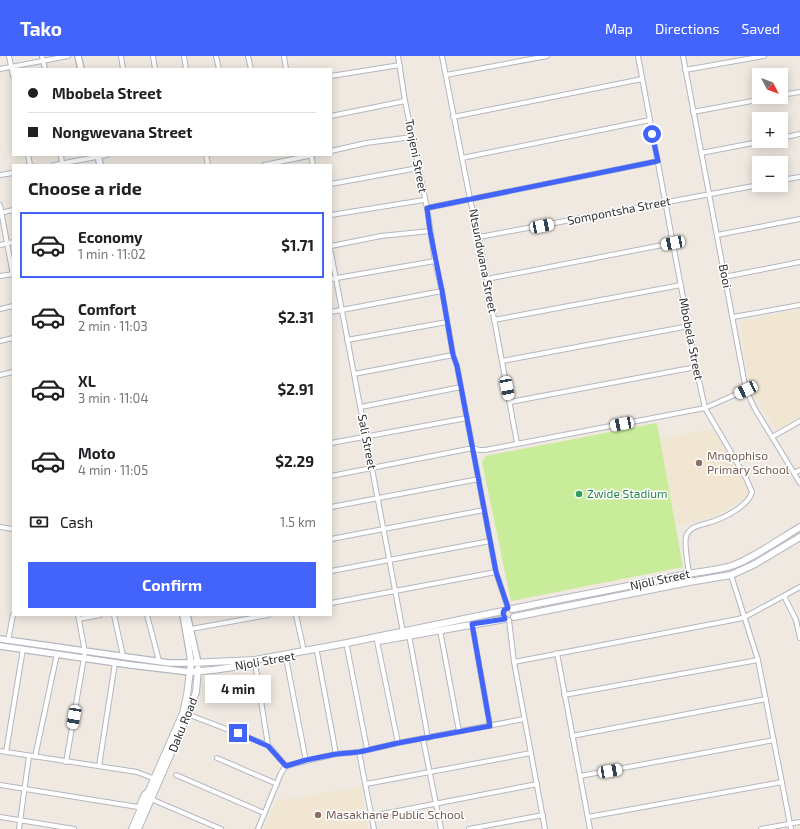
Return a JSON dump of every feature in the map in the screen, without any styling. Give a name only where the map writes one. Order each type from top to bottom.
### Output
[{"type":"main road","name":"Njoli Street","points":[[190,672],[348,647],[508,609],[625,588],[728,567],[739,563],[800,527]]},
{"type":"main road","name":"Njoli Street","points":[[191,663],[255,662],[304,651],[406,633],[440,630],[510,618],[731,575],[755,564],[800,537]]},
{"type":"main road","points":[[508,609],[514,612],[510,618],[503,615],[508,609]]},
{"type":"main road","name":"Daku Road","points":[[185,714],[191,663]]},
{"type":"main road","name":"Daku Road","points":[[138,829],[151,799],[157,780],[196,692],[198,663]]},
{"type":"main road","name":"Daku Road","points":[[138,829],[150,789],[157,780]]},
{"type":"street","points":[[9,56],[12,72]]},
{"type":"street","points":[[0,69],[42,58],[68,56]]},
{"type":"street","points":[[78,56],[81,68]]},
{"type":"street","points":[[121,56],[123,68]]},
{"type":"street","points":[[153,56],[155,68]]},
{"type":"street","points":[[184,56],[186,68]]},
{"type":"street","points":[[216,56],[219,68]]},
{"type":"street","points":[[248,56],[251,68]]},
{"type":"street","points":[[284,56],[286,68]]},
{"type":"street","name":"Tonjeni Street","points":[[398,56],[405,101],[424,200],[427,208],[435,261],[442,291],[453,355],[457,366],[496,572],[508,609]]},
{"type":"street","name":"Ntsundwana Street","points":[[442,56],[453,117],[479,238],[517,443]]},
{"type":"street","points":[[446,75],[547,56]]},
{"type":"street","name":"Mbobela Street","points":[[638,56],[705,408],[746,478],[752,492],[750,499],[743,505],[714,521],[690,529],[687,533],[685,541],[689,574]]},
{"type":"street","name":"Booi","points":[[683,56],[746,390],[755,409],[800,483]]},
{"type":"street","points":[[685,70],[764,56]]},
{"type":"street","points":[[42,58],[44,68]]},
{"type":"street","points":[[332,76],[400,64]]},
{"type":"street","points":[[453,117],[642,79]]},
{"type":"street","points":[[788,94],[800,92]]},
{"type":"street","points":[[332,116],[405,101]]},
{"type":"street","points":[[693,112],[752,101]]},
{"type":"street","points":[[462,158],[650,120]]},
{"type":"street","points":[[788,137],[800,134]]},
{"type":"street","points":[[332,151],[366,143],[412,137]]},
{"type":"street","points":[[701,153],[752,143]]},
{"type":"street","points":[[61,156],[62,164],[98,156]]},
{"type":"street","points":[[269,164],[307,156]]},
{"type":"street","points":[[427,208],[658,161]]},
{"type":"street","points":[[332,184],[418,168]]},
{"type":"street","points":[[0,175],[12,173]]},
{"type":"street","points":[[788,179],[800,177]]},
{"type":"street","name":"Sompontsha Street","points":[[479,238],[752,185]]},
{"type":"street","points":[[332,215],[424,200]]},
{"type":"street","points":[[0,205],[12,269]]},
{"type":"street","points":[[1,213],[12,210]]},
{"type":"street","points":[[717,235],[800,219]]},
{"type":"street","points":[[332,246],[381,236],[430,231]]},
{"type":"street","points":[[0,244],[12,242]]},
{"type":"street","points":[[486,279],[673,243]]},
{"type":"street","points":[[333,279],[435,261]]},
{"type":"street","points":[[724,277],[800,262]]},
{"type":"street","name":"Sali Street","points":[[332,266],[333,279],[361,407],[395,591],[406,633],[426,738],[430,772],[440,829]]},
{"type":"street","points":[[0,276],[12,274]]},
{"type":"street","points":[[494,320],[681,285]]},
{"type":"street","points":[[332,312],[442,291]]},
{"type":"street","points":[[733,317],[800,305]]},
{"type":"street","points":[[0,309],[12,306]]},
{"type":"street","points":[[347,340],[447,322]]},
{"type":"street","points":[[502,361],[689,326]]},
{"type":"street","points":[[0,341],[12,338]]},
{"type":"street","points":[[354,374],[453,355]]},
{"type":"street","points":[[510,402],[696,366]]},
{"type":"street","points":[[0,375],[12,372]]},
{"type":"street","points":[[361,407],[461,387]]},
{"type":"street","points":[[332,476],[473,448],[485,450],[705,408],[746,390]]},
{"type":"street","points":[[332,443],[467,418]]},
{"type":"street","points":[[772,437],[800,420]]},
{"type":"street","points":[[794,473],[800,470]]},
{"type":"street","points":[[332,507],[479,479]]},
{"type":"street","points":[[332,539],[484,510]]},
{"type":"street","points":[[0,527],[12,529]]},
{"type":"street","points":[[332,571],[490,541]]},
{"type":"street","points":[[332,603],[496,572]]},
{"type":"street","points":[[731,575],[758,660],[791,829]]},
{"type":"street","points":[[514,662],[745,617],[800,586]]},
{"type":"street","points":[[784,596],[796,620],[800,638]]},
{"type":"street","points":[[8,640],[13,616]]},
{"type":"street","points":[[66,762],[85,652],[78,617],[89,616]]},
{"type":"street","points":[[114,616],[123,656]]},
{"type":"street","points":[[147,616],[159,661]]},
{"type":"street","name":"Daku Road","points":[[183,616],[190,648],[191,663]]},
{"type":"street","name":"Daku Road","points":[[187,616],[198,663]]},
{"type":"street","points":[[191,629],[262,616]]},
{"type":"street","points":[[296,616],[304,651]]},
{"type":"street","points":[[510,618],[514,662],[545,829]]},
{"type":"street","points":[[472,624],[490,726]]},
{"type":"street","points":[[440,630],[459,731]]},
{"type":"street","name":"Njoli Street","points":[[0,639],[85,652],[159,661],[191,663]]},
{"type":"street","points":[[378,641],[398,743]]},
{"type":"street","name":"Njoli Street","points":[[0,646],[115,663],[190,672]]},
{"type":"street","points":[[348,647],[367,749]]},
{"type":"street","points":[[6,752],[23,649]]},
{"type":"street","points":[[317,652],[336,754]]},
{"type":"street","points":[[556,653],[590,829]]},
{"type":"street","points":[[35,757],[57,654]]},
{"type":"street","points":[[286,658],[306,760]]},
{"type":"street","points":[[564,695],[758,660]]},
{"type":"street","points":[[255,662],[268,746],[285,768]]},
{"type":"street","points":[[98,766],[115,663]]},
{"type":"street","points":[[572,736],[766,699]]},
{"type":"street","points":[[185,714],[268,746]]},
{"type":"street","points":[[258,829],[285,768],[306,760],[336,754],[359,752],[367,749],[524,719]]},
{"type":"street","points":[[580,776],[774,740]]},
{"type":"street","points":[[0,751],[137,772],[157,780]]},
{"type":"street","points":[[359,752],[374,829]]},
{"type":"street","points":[[366,784],[531,753]]},
{"type":"street","points":[[19,829],[29,756]]},
{"type":"street","points":[[217,758],[277,784]]},
{"type":"street","points":[[176,775],[264,813]]},
{"type":"street","points":[[588,818],[782,782]]},
{"type":"street","points":[[372,816],[537,784]]},
{"type":"street","points":[[0,785],[138,807]]},
{"type":"street","points":[[129,829],[144,794],[150,789]]},
{"type":"street","points":[[151,799],[222,829]]},
{"type":"street","points":[[469,829],[543,815]]},
{"type":"street","points":[[0,817],[74,829]]},
{"type":"street","points":[[761,829],[800,822]]},
{"type":"shaded area","points":[[800,310],[800,416],[776,430],[750,389],[740,321]]},
{"type":"shaded area","name":"Mnqophiso Primary School","points":[[712,429],[748,487],[746,498],[711,517],[676,526],[660,439]]},
{"type":"shaded area","name":"Masakhane Public School","points":[[360,787],[368,829],[264,829],[277,801]]},
{"type":"green space","name":"Zwide Stadium","points":[[657,423],[683,567],[511,601],[482,462],[486,456]]},
{"type":"place","name":"Mnqophiso Primary School","points":[[699,463]]},
{"type":"place","name":"Zwide Stadium","points":[[579,494]]},
{"type":"place","name":"Masakhane Public School","points":[[318,815]]},
{"type":"route","points":[[238,733],[268,746],[286,766],[336,754],[359,752],[367,749],[490,726],[472,624],[505,619],[503,613],[504,610],[508,608],[496,572],[457,366],[453,355],[442,291],[435,261],[427,208],[658,161],[652,134]]}]
